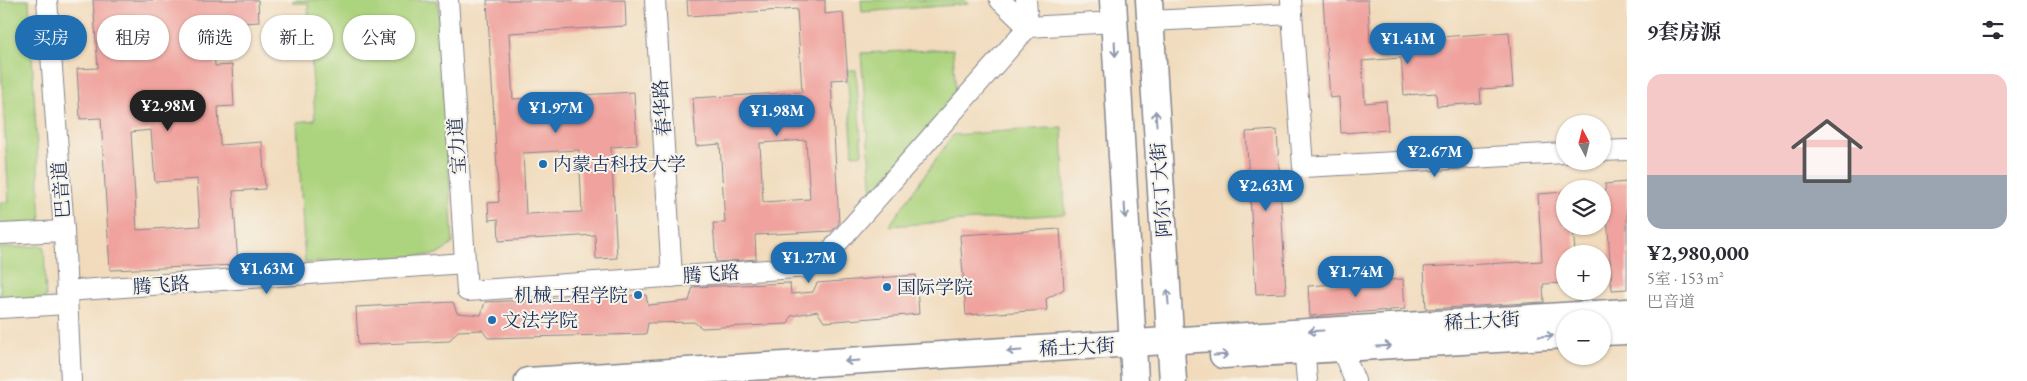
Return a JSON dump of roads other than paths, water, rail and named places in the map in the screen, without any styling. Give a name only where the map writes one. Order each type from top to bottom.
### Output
[{"type":"main road","name":"阿尔丁大街","points":[[1150,10],[1172,359]]},
{"type":"main road","name":"阿尔丁大街","points":[[1113,11],[1134,361]]},
{"type":"main road","name":"稀土大街","points":[[1172,359],[1627,312]]},
{"type":"main road","points":[[1611,332],[1627,331]]},
{"type":"main road","name":"稀土大街","points":[[806,381],[1556,336]]},
{"type":"main road","name":"稀土大街","points":[[528,381],[1134,361]]},
{"type":"street","name":"巴音道","points":[[47,0],[64,231],[71,381]]},
{"type":"street","name":"宝力道","points":[[448,0],[467,292]]},
{"type":"street","name":"春华路","points":[[655,0],[672,276]]},
{"type":"street","points":[[1000,0],[1028,27]]},
{"type":"street","points":[[1026,0],[1028,27]]},
{"type":"street","points":[[1150,10],[1292,7],[1303,167],[1556,153]]},
{"type":"street","points":[[1028,27],[1113,11]]},
{"type":"street","name":"腾飞路","points":[[467,292],[809,267],[825,257],[1028,27]]},
{"type":"street","points":[[1611,151],[1627,150]]},
{"type":"street","points":[[0,234],[64,231]]},
{"type":"street","name":"腾飞路","points":[[0,308],[66,298],[465,262]]},
{"type":"street","points":[[1341,348],[1355,381]]},
{"type":"street","points":[[1306,357],[1307,381]]},
{"type":"place","name":"内蒙古科技大学","points":[[543,164]]},
{"type":"place","name":"国际学院","points":[[887,287]]},
{"type":"place","name":"机械工程学院","points":[[638,295]]},
{"type":"place","name":"文法学院","points":[[492,320]]}]
